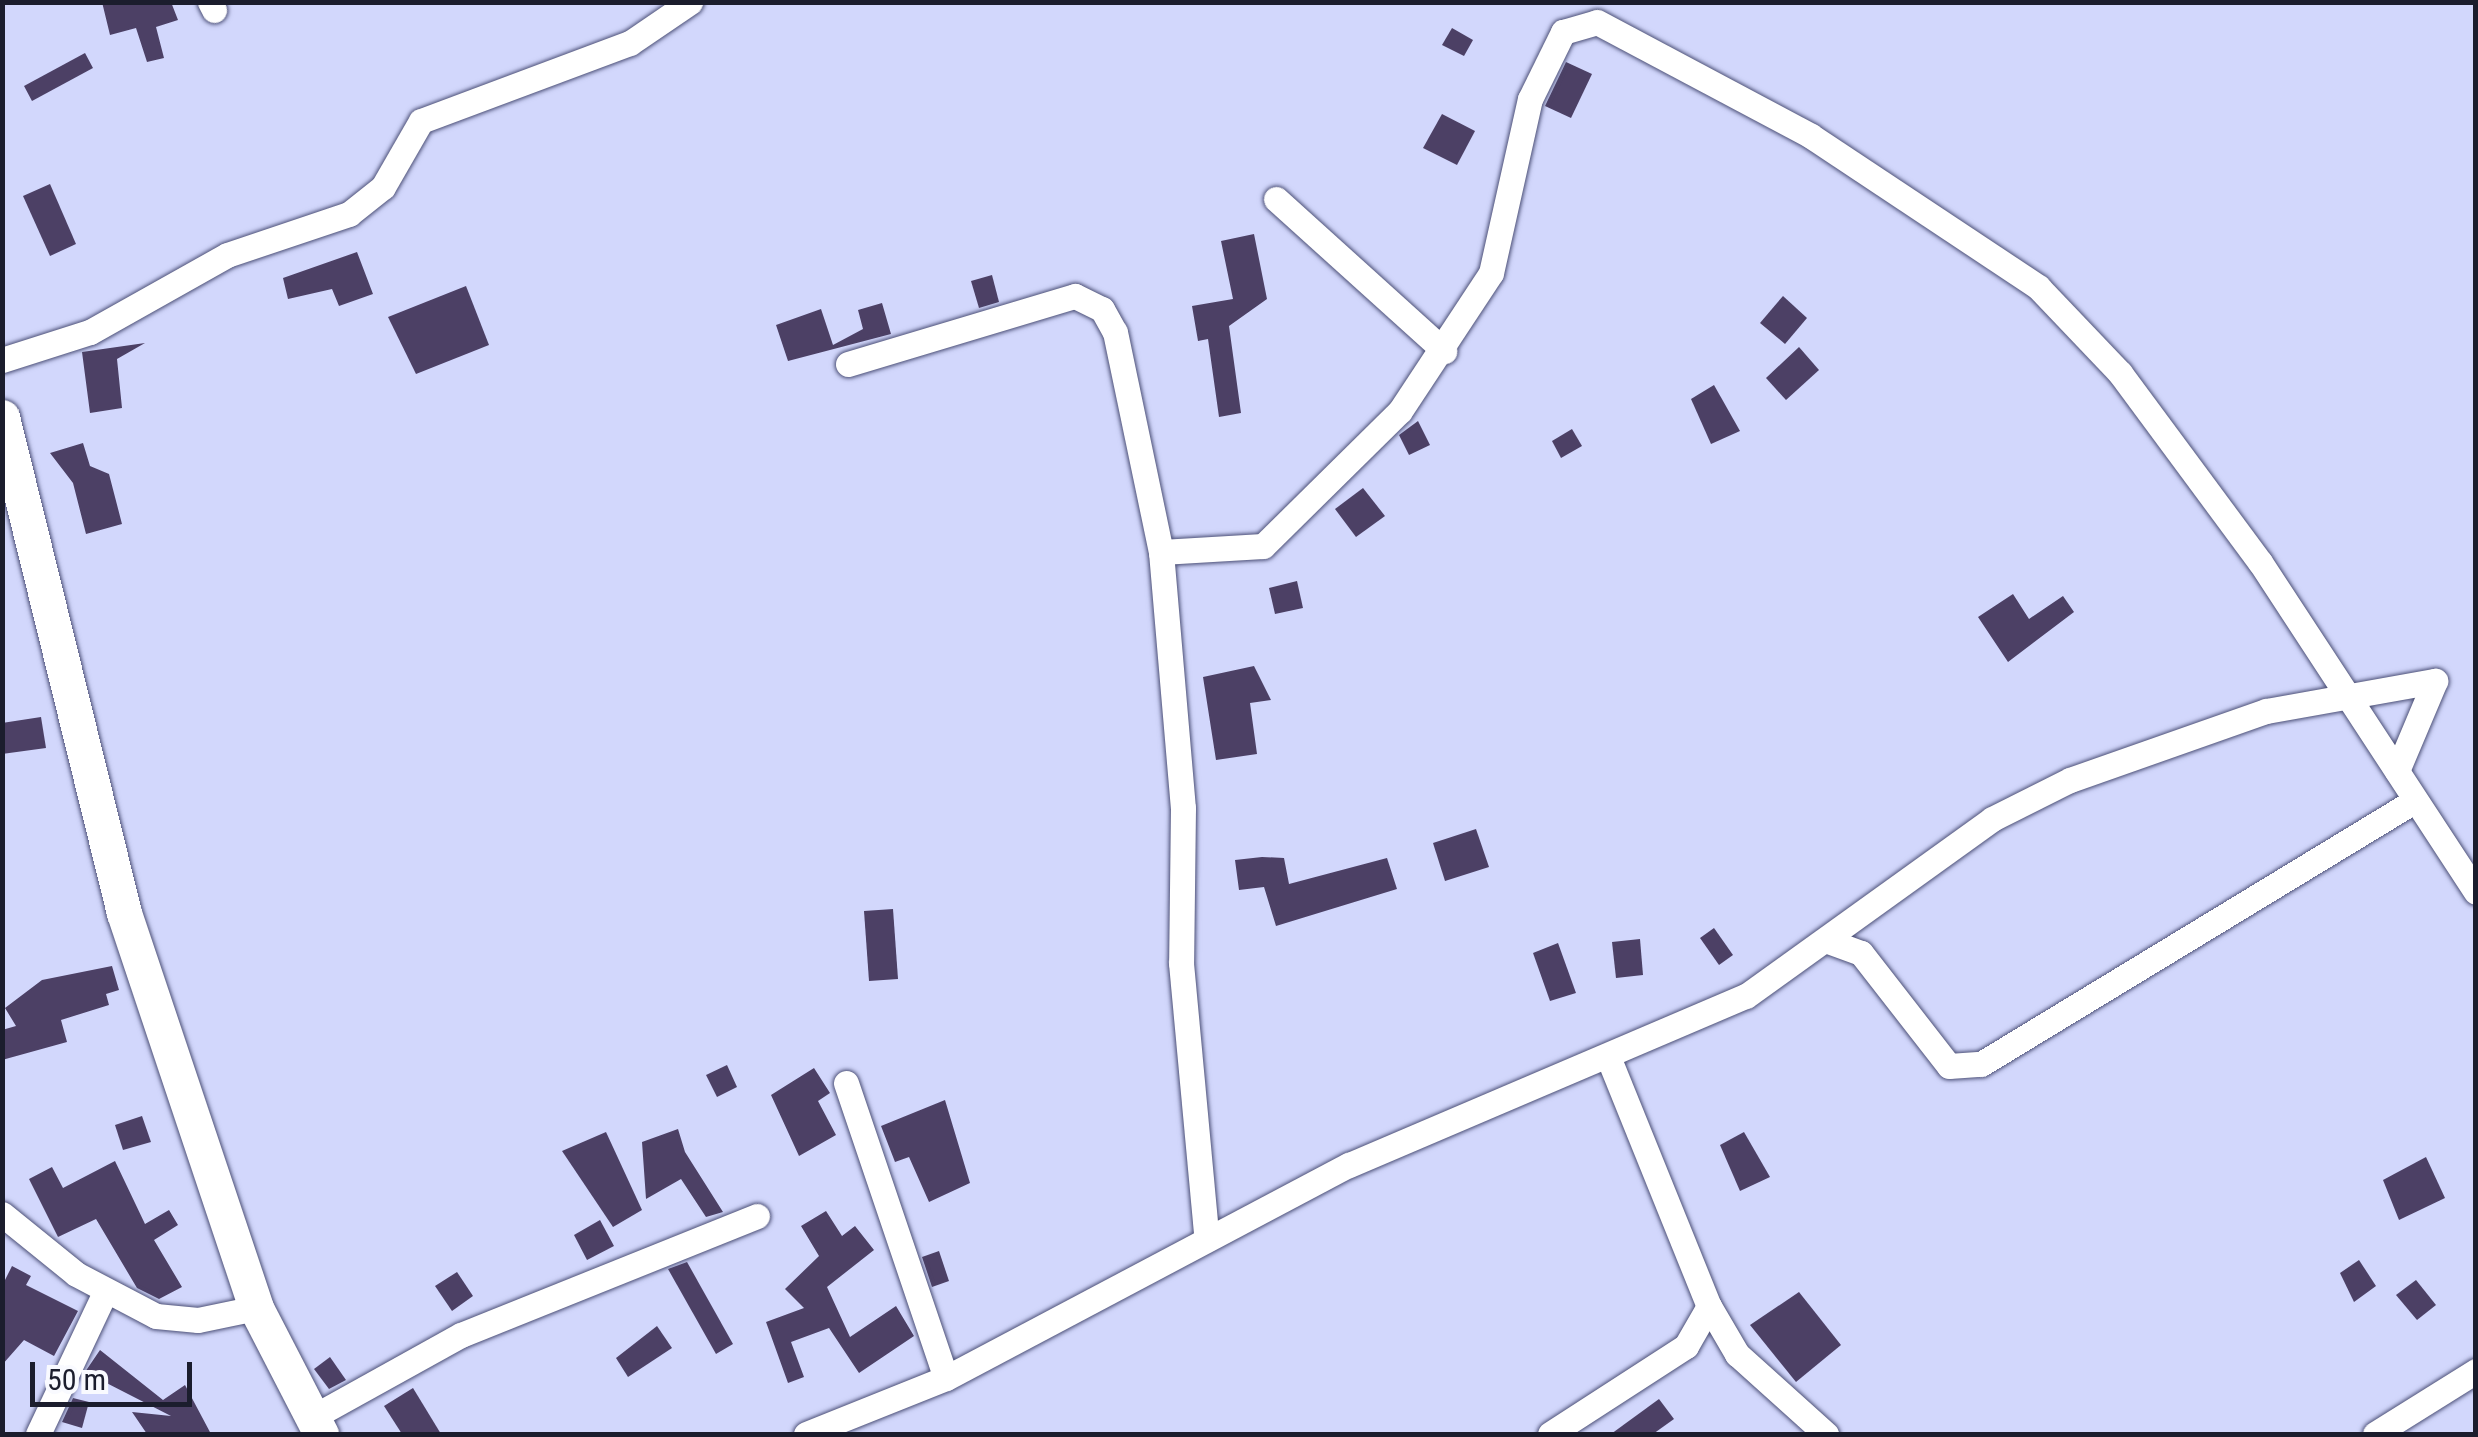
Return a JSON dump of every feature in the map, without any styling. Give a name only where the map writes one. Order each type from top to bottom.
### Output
[{"type":"main road","points":[[2,417],[124,913],[256,1308],[316,1426]]},
{"type":"street","points":[[2,360],[90,332],[227,255],[348,214],[383,187],[420,121],[630,42],[690,2]]},
{"type":"street","points":[[1161,552],[1263,546],[1400,411],[1444,351],[1491,274],[1530,99],[1563,32],[1597,22],[1811,136],[2038,286],[2156,420],[2260,562],[2343,697],[2476,892]]},
{"type":"street","points":[[1276,199],[1444,351]]},
{"type":"street","points":[[848,364],[1076,296],[1090,300],[1115,332],[1161,552],[1184,808],[1181,963],[1206,1235]]},
{"type":"street","points":[[806,1434],[946,1378],[1206,1235],[1349,1165],[1610,1059],[1746,996],[1992,819],[2070,780],[2266,711],[2435,681],[2397,771]]},
{"type":"street","points":[[1828,940],[1870,962],[1950,1066],[1981,1064],[2414,802]]},
{"type":"street","points":[[1610,1059],[1709,1306],[1750,1368],[1826,1434]]},
{"type":"street","points":[[846,1083],[946,1378]]},
{"type":"street","points":[[2,1214],[105,1292],[156,1316],[198,1320],[256,1308]]},
{"type":"street","points":[[316,1426],[461,1334],[757,1216]]},
{"type":"street","points":[[38,1434],[105,1292]]},
{"type":"street","points":[[1550,1434],[1686,1346],[1709,1306]]},
{"type":"street","points":[[2375,1434],[2476,1370]]},
{"type":"building","points":[[102,2],[171,2],[178,20],[156,27],[164,58],[147,62],[136,28],[110,35]]},
{"type":"building","points":[[1452,28],[1473,40],[1464,56],[1442,45]]},
{"type":"building","points":[[85,53],[93,68],[32,101],[24,86]]},
{"type":"building","points":[[1566,62],[1592,74],[1571,118],[1545,106]]},
{"type":"building","points":[[1442,114],[1475,131],[1457,165],[1423,148]]},
{"type":"building","points":[[50,184],[76,244],[50,256],[23,196]]},
{"type":"building","points":[[1254,234],[1267,299],[1229,326],[1241,413],[1219,417],[1208,339],[1198,341],[1192,306],[1233,299],[1221,241]]},
{"type":"building","points":[[357,252],[373,294],[339,306],[332,289],[288,299],[283,278]]},
{"type":"building","points":[[992,275],[999,302],[979,308],[971,281]]},
{"type":"building","points":[[466,286],[489,345],[416,374],[388,317]]},
{"type":"building","points":[[1783,296],[1807,318],[1785,344],[1760,323]]},
{"type":"building","points":[[882,303],[891,334],[788,361],[776,325],[821,309],[833,345],[863,329],[858,310]]},
{"type":"building","points":[[145,343],[117,359],[122,408],[90,413],[82,352]]},
{"type":"building","points":[[1799,347],[1819,370],[1786,400],[1766,378]]},
{"type":"building","points":[[1714,385],[1740,431],[1711,444],[1691,399]]},
{"type":"building","points":[[1418,421],[1430,445],[1409,455],[1399,435]]},
{"type":"building","points":[[1572,429],[1582,446],[1561,458],[1552,441]]},
{"type":"building","points":[[83,443],[90,466],[109,474],[122,524],[86,534],[73,483],[50,453]]},
{"type":"building","points":[[1363,488],[1385,516],[1356,537],[1335,509]]},
{"type":"building","points":[[1297,581],[1303,608],[1275,614],[1269,588]]},
{"type":"building","points":[[2013,594],[2029,619],[2063,596],[2074,612],[2008,662],[1978,617]]},
{"type":"building","points":[[1254,666],[1271,700],[1250,703],[1257,754],[1216,760],[1203,677]]},
{"type":"building","points":[[41,717],[46,748],[2,754],[2,723]]},
{"type":"building","points":[[1476,829],[1489,867],[1445,881],[1433,843]]},
{"type":"building","points":[[1284,858],[1289,884],[1387,858],[1397,889],[1276,926],[1264,887],[1239,890],[1235,860]]},
{"type":"building","points":[[893,909],[898,979],[869,981],[864,911]]},
{"type":"building","points":[[1714,928],[1733,955],[1719,965],[1700,938]]},
{"type":"building","points":[[1640,939],[1643,975],[1616,978],[1612,942]]},
{"type":"building","points":[[1558,943],[1576,993],[1550,1001],[1533,953]]},
{"type":"building","points":[[112,966],[119,990],[106,994],[109,1005],[61,1020],[67,1042],[2,1060],[2,1030],[16,1026],[5,1008],[42,980]]},
{"type":"building","points":[[727,1065],[737,1087],[717,1097],[706,1075]]},
{"type":"building","points":[[814,1068],[830,1093],[818,1101],[836,1135],[799,1156],[771,1095]]},
{"type":"building","points":[[945,1100],[970,1183],[929,1202],[909,1157],[895,1162],[881,1126]]},
{"type":"building","points":[[142,1116],[151,1142],[123,1150],[115,1125]]},
{"type":"building","points":[[678,1129],[685,1152],[723,1212],[706,1217],[681,1179],[646,1199],[642,1142]]},
{"type":"building","points":[[606,1132],[642,1210],[613,1227],[562,1151]]},
{"type":"building","points":[[1744,1132],[1770,1177],[1740,1191],[1720,1145]]},
{"type":"building","points":[[2426,1157],[2445,1198],[2399,1220],[2383,1180]]},
{"type":"building","points":[[115,1161],[145,1224],[169,1210],[178,1225],[154,1240],[182,1287],[159,1299],[137,1288],[96,1219],[58,1237],[29,1179],[52,1167],[63,1188]]},
{"type":"building","points":[[826,1211],[842,1236],[855,1226],[874,1250],[827,1287],[850,1337],[896,1306],[914,1336],[859,1373],[829,1328],[791,1342],[804,1377],[788,1383],[766,1322],[804,1308],[785,1289],[819,1256],[801,1226]]},
{"type":"building","points":[[600,1220],[614,1246],[587,1260],[574,1235]]},
{"type":"building","points":[[939,1251],[949,1281],[932,1287],[922,1257]]},
{"type":"building","points":[[2359,1260],[2376,1286],[2354,1302],[2340,1273]]},
{"type":"building","points":[[687,1262],[733,1344],[716,1354],[668,1269]]},
{"type":"building","points":[[12,1266],[31,1276],[26,1285],[78,1311],[54,1356],[24,1340],[2,1365],[2,1286]]},
{"type":"building","points":[[457,1272],[473,1296],[452,1311],[435,1286]]},
{"type":"building","points":[[2416,1280],[2436,1305],[2417,1320],[2396,1295]]},
{"type":"building","points":[[1799,1292],[1841,1345],[1796,1382],[1750,1325]]},
{"type":"building","points":[[657,1326],[672,1348],[628,1377],[616,1358]]},
{"type":"building","points":[[100,1350],[163,1400],[185,1385],[211,1434],[147,1434],[132,1412],[171,1416],[85,1372]]},
{"type":"building","points":[[330,1357],[346,1380],[329,1389],[314,1369]]},
{"type":"building","points":[[413,1388],[441,1434],[402,1434],[384,1406]]},
{"type":"building","points":[[73,1398],[89,1402],[82,1428],[62,1422]]},
{"type":"building","points":[[1659,1399],[1674,1419],[1653,1434],[1611,1434]]}]
